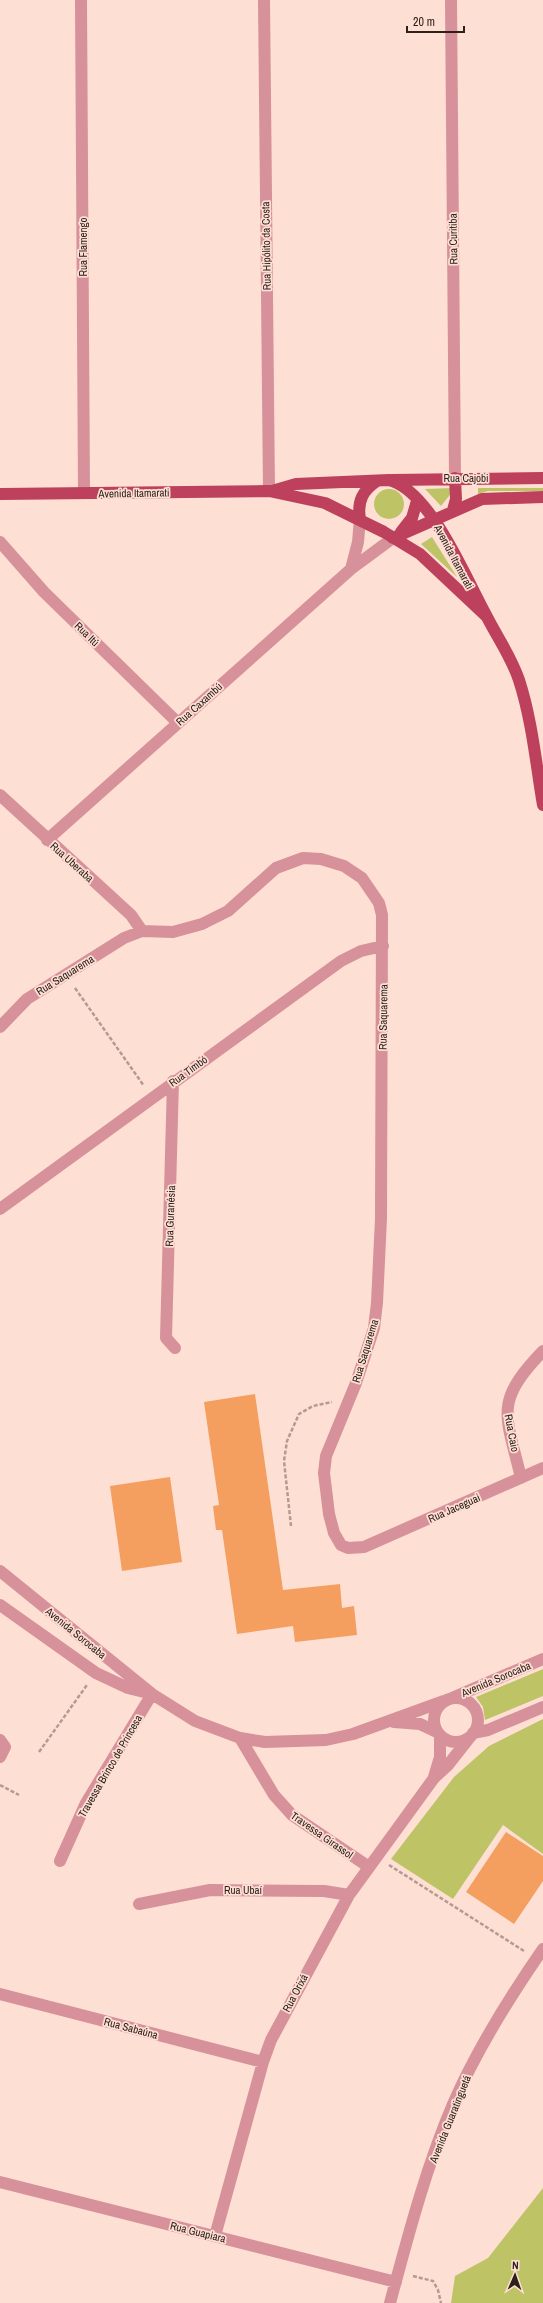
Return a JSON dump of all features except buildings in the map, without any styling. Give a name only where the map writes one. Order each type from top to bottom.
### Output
[{"type":"main road","points":[[453,510],[456,499],[455,478]]},
{"type":"main road","name":"Rua Cajobi","points":[[383,480],[543,478]]},
{"type":"main road","name":"Avenida Itamarati","points":[[269,491],[296,484],[383,480]]},
{"type":"main road","points":[[383,480],[402,485],[417,501],[412,518],[407,526],[393,538],[360,519],[358,511],[361,496],[365,490],[383,480]]},
{"type":"main road","name":"Avenida Itamarati","points":[[0,494],[269,491],[325,503],[360,519]]},
{"type":"main road","name":"Rua Cajobi","points":[[393,538],[433,518],[482,498],[543,497]]},
{"type":"main road","name":"Avenida Itamarati","points":[[417,501],[433,518],[447,540],[486,616],[509,655],[519,681],[533,740],[543,805]]},
{"type":"main road","name":"Avenida Itamarati","points":[[393,538],[420,554],[486,616]]},
{"type":"street","name":"Rua Flamengo","points":[[81,0],[84,493]]},
{"type":"street","name":"Rua Hipólito da Costa","points":[[264,0],[269,491]]},
{"type":"street","name":"Rua Curitiba","points":[[451,0],[455,478]]},
{"type":"street","points":[[351,569],[358,542],[360,519]]},
{"type":"street","name":"Rua Caxambú","points":[[47,840],[351,569],[393,538]]},
{"type":"street","name":"Rua Itú","points":[[0,542],[44,592],[178,723]]},
{"type":"street","name":"Rua Uberaba","points":[[0,795],[47,840],[131,915],[142,931]]},
{"type":"street","name":"Rua Saquarema","points":[[0,1027],[27,999],[124,938],[142,931],[173,932],[202,924],[228,911],[276,868],[304,858],[321,859],[344,866],[362,878],[371,889],[379,903],[382,916],[383,946],[381,1218],[377,1303],[374,1328],[350,1397],[326,1456],[324,1473],[326,1494],[334,1533],[341,1545],[355,1549],[364,1547]]},
{"type":"street","name":"Rua Timbó","points":[[0,1209],[341,960],[361,950],[383,946]]},
{"type":"street","name":"Rua Guranésia","points":[[173,1082],[166,1338],[175,1348]]},
{"type":"street","name":"Rua Caio","points":[[521,1478],[508,1423],[508,1400],[512,1389],[526,1368],[543,1351]]},
{"type":"street","name":"Rua Jaceguai","points":[[364,1547],[543,1468]]},
{"type":"street","name":"Avenida Sorocaba","points":[[0,1571],[152,1694],[195,1721],[240,1738],[264,1742],[311,1742],[340,1737],[387,1722],[446,1700],[543,1659]]},
{"type":"street","name":"Avenida Sorocaba","points":[[0,1605],[96,1673],[128,1688],[152,1694]]},
{"type":"street","name":"Travessa Brinco de Princesa","points":[[60,1861],[86,1803],[152,1694]]},
{"type":"street","points":[[471,1735],[478,1718],[474,1708],[460,1698],[446,1700],[434,1715],[439,1734],[446,1739],[458,1742],[471,1735],[488,1730],[543,1707]]},
{"type":"street","name":"Avenida Sorocaba","points":[[387,1722],[420,1724],[439,1734]]},
{"type":"street","name":"Rua Orixá","points":[[434,1778],[440,1757],[439,1734]]},
{"type":"street","name":"Rua Orixá","points":[[215,2236],[263,2062],[280,2022],[349,1894],[434,1778],[448,1765],[471,1735]]},
{"type":"street","name":"Travessa Girassol","points":[[240,1738],[274,1795],[292,1815],[369,1867]]},
{"type":"street","points":[[0,1740],[5,1748],[0,1757]]},
{"type":"street","name":"Rua Ubaí","points":[[138,1904],[210,1890],[324,1890],[349,1894]]},
{"type":"street","name":"Avenida Guaratinguetá","points":[[390,2303],[430,2165],[454,2104],[503,2007],[540,1954]]},
{"type":"street","name":"Rua Sabaúna","points":[[0,1994],[263,2062]]},
{"type":"street","name":"Rua Guapiara","points":[[0,2182],[215,2236],[397,2277]]},
{"type":"path","points":[[65,974],[152,1097]]},
{"type":"path","points":[[291,1526],[284,1462],[287,1441],[299,1414],[313,1406],[350,1397]]},
{"type":"path","points":[[39,1752],[96,1673]]},
{"type":"path","points":[[0,1785],[19,1795]]},
{"type":"path","points":[[376,1857],[540,1954]]},
{"type":"path","points":[[397,2277],[433,2281],[438,2290],[441,2303]]},
{"type":"green space","points":[[453,488],[441,506],[425,489]]},
{"type":"green space","points":[[478,488],[543,488],[543,491],[488,491],[478,494]]},
{"type":"green space","points":[[389,489],[395,490],[403,498],[403,510],[395,518],[389,519],[383,518],[375,510],[374,504],[375,498],[383,490]]},
{"type":"green space","points":[[432,537],[457,577],[421,544]]},
{"type":"green space","points":[[543,1669],[543,1696],[485,1720],[483,1707],[476,1697]]},
{"type":"green space","points":[[543,1719],[543,1854],[503,1825],[453,1899],[391,1859],[454,1777],[489,1746]]},
{"type":"green space","points":[[543,2188],[543,2303],[451,2303],[455,2276],[488,2258]]}]
